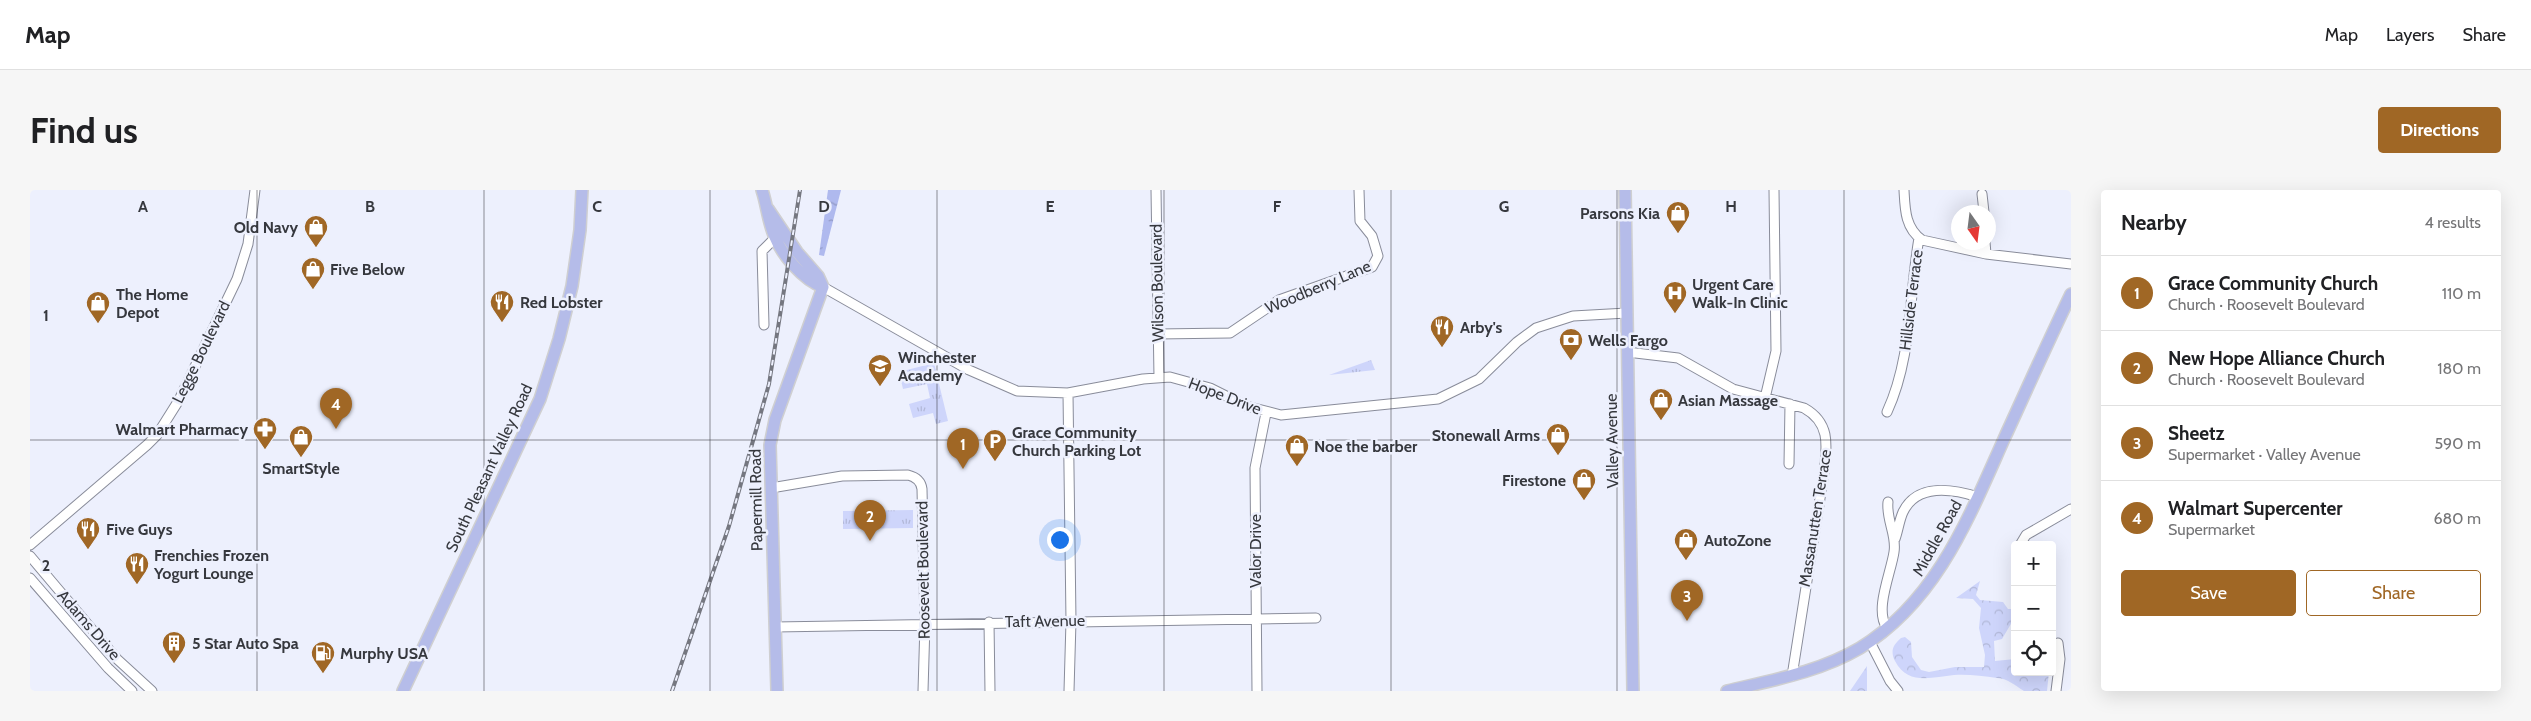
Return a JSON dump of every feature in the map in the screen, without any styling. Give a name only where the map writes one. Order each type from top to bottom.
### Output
[{"type":"main road","name":"South Pleasant Valley Road","points":[[403,691],[540,399],[560,339],[572,286],[580,230],[582,190]]},
{"type":"main road","points":[[762,190],[775,238],[787,256],[808,278],[823,287]]},
{"type":"main road","name":"Valley Avenue","points":[[1625,190],[1633,691]]},
{"type":"main road","points":[[768,208],[796,252],[818,276],[823,287]]},
{"type":"main road","name":"Papermill Road","points":[[776,691],[771,488],[772,433],[823,287]]},
{"type":"main road","name":"Middle Road","points":[[1727,691],[1792,676],[1833,662],[1870,642],[1918,599],[1938,572],[1978,497],[2071,294]]},
{"type":"street","name":"Legge Boulevard","points":[[30,545],[157,435],[173,411],[242,266],[249,238],[255,190]]},
{"type":"street","name":"Wilson Boulevard","points":[[1156,190],[1159,377]]},
{"type":"street","name":"Woodberry Lane","points":[[1157,334],[1230,333],[1279,300],[1372,267],[1378,256],[1372,236],[1360,221],[1359,190]]},
{"type":"street","points":[[1765,398],[1776,351],[1774,190]]},
{"type":"street","name":"Hillside Terrace","points":[[1887,412],[1894,397],[1904,355],[1919,238],[1910,228],[1907,220],[1904,190]]},
{"type":"street","points":[[1982,194],[1983,205]]},
{"type":"street","points":[[764,326],[762,251],[775,238]]},
{"type":"street","points":[[1919,238],[1929,243],[1986,254],[2071,264]]},
{"type":"street","points":[[1986,250],[1986,254]]},
{"type":"street","name":"Hope Drive","points":[[823,287],[999,384],[1017,391],[1068,393],[1159,377],[1179,379],[1210,388],[1246,406],[1266,413],[1290,414],[1438,399],[1479,379],[1517,342],[1536,328],[1573,316],[1626,313]]},
{"type":"street","name":"Massanutten Terrace","points":[[1627,352],[1678,358],[1733,389],[1790,404],[1812,412],[1822,424],[1827,441],[1816,526],[1792,676]]},
{"type":"street","points":[[1068,393],[1071,621],[1069,691]]},
{"type":"street","points":[[1789,464],[1790,404]]},
{"type":"street","name":"Valor Drive","points":[[1257,691],[1255,468],[1266,413]]},
{"type":"street","name":"Roosevelt Boulevard","points":[[771,488],[842,476],[908,475],[915,477],[922,489],[925,623],[923,691]]},
{"type":"street","points":[[1887,628],[1881,613],[1894,554],[1895,540],[1904,511],[1914,499],[1922,494],[1948,489],[1978,497]]},
{"type":"street","points":[[1888,502],[1888,520],[1895,540]]},
{"type":"street","points":[[2022,541],[2026,535],[2071,509]]},
{"type":"street","name":"Adams Drive","points":[[30,556],[117,659],[152,691]]},
{"type":"street","name":"Adams Drive","points":[[30,578],[108,668],[132,691]]},
{"type":"street","name":"Taft Avenue","points":[[775,627],[925,623],[1316,618]]},
{"type":"street","points":[[989,622],[990,691]]},
{"type":"street","points":[[1870,642],[1890,681],[1898,691]]},
{"type":"street","points":[[2056,691],[2060,667],[2058,643]]},
{"type":"green space","points":[[1371,360],[1375,370],[1329,375]]},
{"type":"green space","points":[[934,363],[948,421],[936,424],[933,413],[913,418],[909,404],[930,398],[927,384],[903,389],[899,372]]},
{"type":"green space","points":[[913,510],[913,528],[843,529],[843,511]]},
{"type":"green space","points":[[1980,581],[1976,595],[1980,600],[2003,602],[2008,609],[2011,609],[2011,624],[2002,639],[1994,641],[1995,661],[2011,659],[2011,676],[2049,676],[2047,691],[2024,691],[2005,680],[1981,676],[1914,677],[1900,669],[1895,661],[1893,648],[1901,638],[1905,637],[1911,642],[1912,657],[1921,670],[1929,672],[1955,667],[1984,667],[1985,655],[1979,628],[1981,608],[1973,599],[1956,598]]},
{"type":"green space","points":[[1867,666],[1867,691],[1850,691]]},
{"type":"water","points":[[828,190],[841,190],[824,256],[819,255]]},
{"type":"railway","points":[[672,691],[729,526],[769,384],[800,190]]},
{"type":"place","name":"Parsons Kia","points":[[1678,234]]},
{"type":"place","name":"Old Navy","points":[[316,248]]},
{"type":"place","name":"Five Below","points":[[313,290]]},
{"type":"place","name":"Urgent Care Walk-In Clinic","points":[[1675,314]]},
{"type":"place","name":"Red Lobster","points":[[502,323]]},
{"type":"place","name":"The Home Depot","points":[[98,324]]},
{"type":"place","name":"Arby's","points":[[1442,348]]},
{"type":"place","name":"Wells Fargo","points":[[1571,361]]},
{"type":"place","name":"Winchester Academy","points":[[880,387]]},
{"type":"place","name":"Asian Massage","points":[[1661,421]]},
{"type":"place","name":"Walmart Supercenter","points":[[336,429]]},
{"type":"place","name":"Walmart Pharmacy","points":[[265,450]]},
{"type":"place","name":"Stonewall Arms","points":[[1558,456]]},
{"type":"place","name":"SmartStyle","points":[[301,458]]},
{"type":"place","name":"Grace Community Church Parking Lot","points":[[995,462]]},
{"type":"place","name":"Noe the barber","points":[[1297,467]]},
{"type":"place","name":"Grace Community Church","points":[[963,469]]},
{"type":"place","name":"Firestone","points":[[1584,501]]},
{"type":"place","name":"New Hope Alliance Church","points":[[870,541]]},
{"type":"place","name":"Five Guys","points":[[88,550]]},
{"type":"place","name":"AutoZone","points":[[1686,561]]},
{"type":"place","name":"Frenchies Frozen Yogurt Lounge","points":[[137,585]]},
{"type":"place","name":"Sheetz","points":[[1687,621]]},
{"type":"place","name":"5 Star Auto Spa","points":[[174,664]]},
{"type":"place","name":"Murphy USA","points":[[323,674]]}]
